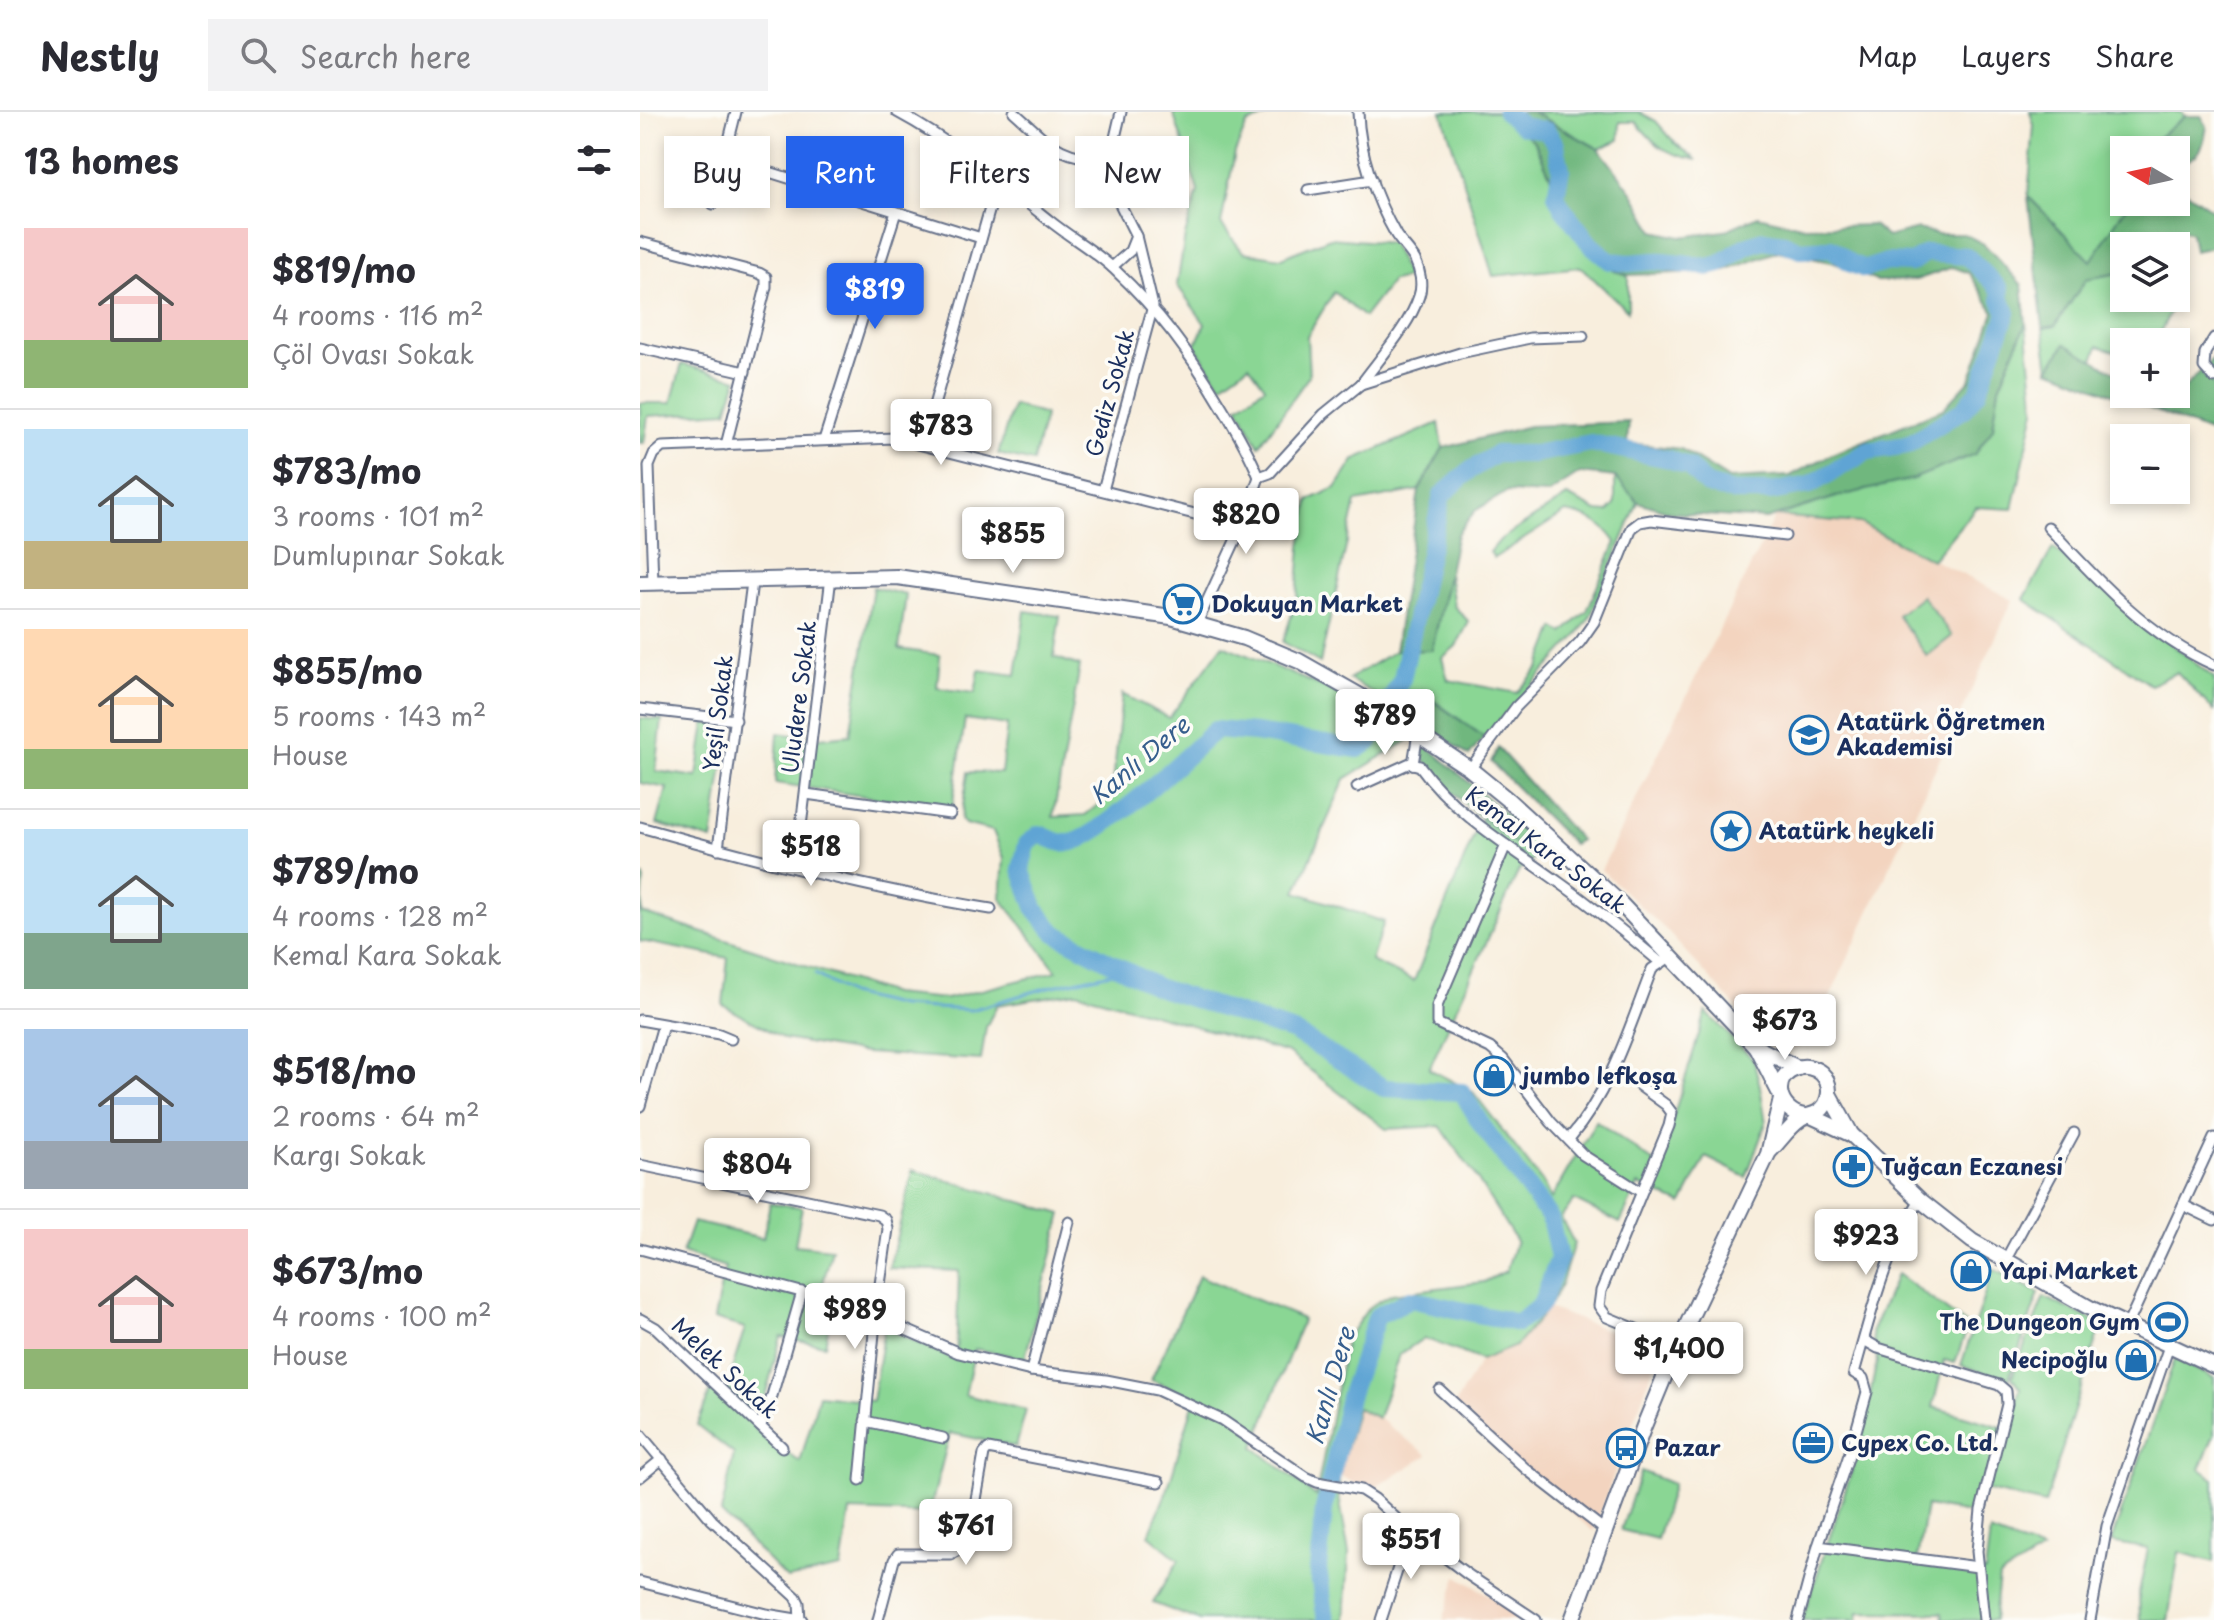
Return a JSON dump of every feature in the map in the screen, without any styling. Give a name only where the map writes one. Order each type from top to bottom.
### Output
[{"type":"main road","points":[[646,583],[897,577],[1109,607],[1197,623],[1299,661],[1359,695],[1470,769],[1581,867],[1666,960],[1756,1047],[1798,1068],[1814,1069],[1821,1073],[1852,1135],[1920,1200],[1972,1241],[2127,1326],[2214,1366]]},
{"type":"main road","points":[[1756,1047],[1789,1111],[1852,1135]]},
{"type":"main road","points":[[1572,1620],[1677,1346],[1768,1154],[1784,1077],[1798,1068]]},
{"type":"main road","points":[[1768,1154],[1807,1116],[1823,1108],[1829,1094]]},
{"type":"street","points":[[730,136],[736,112]]},
{"type":"street","points":[[897,112],[937,136]]},
{"type":"street","points":[[1014,112],[1066,155],[1075,157]]},
{"type":"street","points":[[1115,136],[1121,112]]},
{"type":"street","points":[[1259,477],[1270,473],[1324,414],[1361,384],[1410,316],[1420,294],[1420,275],[1414,258],[1393,230],[1372,180],[1359,133],[1358,112]]},
{"type":"street","points":[[770,172],[981,238]]},
{"type":"street","points":[[1308,190],[1372,180]]},
{"type":"street","points":[[923,444],[990,208]]},
{"type":"street","points":[[1034,208],[1112,267],[1153,306],[1192,357],[1250,455],[1259,477],[1242,526],[1197,623]]},
{"type":"street","points":[[1122,208],[1136,236],[1153,306]]},
{"type":"street","points":[[824,440],[896,212]]},
{"type":"street","points":[[1112,267],[1130,251],[1136,236]]},
{"type":"street","points":[[640,242],[766,277],[726,445]]},
{"type":"street","name":"Gediz Sokak","points":[[1103,490],[1153,306]]},
{"type":"street","points":[[1361,384],[1460,353],[1530,338],[1583,336]]},
{"type":"street","points":[[2213,378],[2204,367],[2205,353],[2214,338]]},
{"type":"street","points":[[640,348],[745,372]]},
{"type":"street","points":[[646,583],[644,495],[649,466],[654,454],[662,447],[894,438],[1242,526]]},
{"type":"street","points":[[1470,769],[1516,707],[1580,642],[1594,622],[1632,528],[1640,522],[1651,520],[1785,536]]},
{"type":"street","points":[[2048,527],[2101,584],[2170,640],[2214,665]]},
{"type":"street","name":"Uludere Sokak","points":[[796,868],[831,577]]},
{"type":"street","name":"Yeşil Sokak","points":[[718,849],[752,582]]},
{"type":"street","points":[[640,709],[736,720]]},
{"type":"street","points":[[1357,787],[1413,764],[1418,733]]},
{"type":"street","name":"Kemal Kara Sokak","points":[[1413,764],[1420,766],[1451,801],[1506,845],[1666,960]]},
{"type":"street","points":[[806,794],[950,814]]},
{"type":"street","points":[[640,827],[796,868],[991,909]]},
{"type":"street","points":[[1506,845],[1437,1006],[1437,1023],[1490,1048],[1503,1059],[1551,1122],[1583,1155],[1641,1192]]},
{"type":"street","points":[[1569,1139],[1589,1115],[1614,1067],[1652,969],[1666,960]]},
{"type":"street","points":[[640,1020],[719,1034],[731,1039]]},
{"type":"street","points":[[640,1106],[663,1025]]},
{"type":"street","points":[[1614,1067],[1666,1105],[1672,1113],[1601,1291],[1599,1306],[1607,1317],[1677,1346]]},
{"type":"street","points":[[2005,1261],[2074,1133]]},
{"type":"street","points":[[2127,1326],[2214,1138]]},
{"type":"street","points":[[640,1165],[879,1215],[886,1220],[888,1229],[876,1312],[860,1480]]},
{"type":"street","points":[[1798,1620],[1867,1392],[1863,1378],[1854,1373],[1893,1248],[1920,1200]]},
{"type":"street","points":[[2183,1205],[2214,1220]]},
{"type":"street","points":[[1031,1371],[1069,1222]]},
{"type":"street","points":[[640,1249],[876,1312],[890,1323],[959,1353],[1031,1371],[1157,1390],[1222,1420],[1317,1482],[1361,1490],[1467,1574],[1536,1620]]},
{"type":"street","points":[[760,1426],[767,1413],[802,1292]]},
{"type":"street","name":"Melek Sokak","points":[[640,1319],[656,1328],[782,1447]]},
{"type":"street","points":[[1864,1340],[1878,1348],[1999,1385],[2006,1391],[2007,1404],[1981,1510],[1978,1567],[1984,1620]]},
{"type":"street","points":[[2090,1620],[2107,1526],[2169,1346]]},
{"type":"street","points":[[1440,1390],[1526,1469],[1606,1531]]},
{"type":"street","points":[[865,1421],[943,1438]]},
{"type":"street","points":[[640,1434],[712,1520],[796,1597],[801,1620],[640,1582]]},
{"type":"street","points":[[878,1620],[898,1554],[951,1554],[968,1545],[984,1454],[988,1449],[1159,1482]]},
{"type":"street","points":[[640,1477],[662,1459]]},
{"type":"street","points":[[1381,1620],[1410,1531]]},
{"type":"street","points":[[1818,1546],[1978,1567]]},
{"type":"shaded area","name":"Atatürk Öğretmen Akademisi","points":[[1775,516],[1860,523],[2013,600],[1819,1021],[1799,1048],[1790,1049],[1775,1044],[1747,1019],[1665,929],[1601,870]]},
{"type":"shaded area","points":[[1548,1308],[1660,1350],[1593,1531],[1451,1411],[1481,1360],[1516,1346]]},
{"type":"shaded area","points":[[1357,1407],[1378,1418],[1428,1455],[1369,1491],[1339,1475]]},
{"type":"shaded area","points":[[1457,1576],[1531,1620],[1443,1620]]},
{"type":"green space","points":[[1173,112],[1279,112],[1247,124],[1235,152],[1221,224],[1243,252],[1281,258],[1330,238],[1391,243],[1408,278],[1392,281],[1364,317],[1334,292],[1307,336],[1309,376],[1259,446],[1238,406],[1265,387],[1249,365],[1221,385],[1195,346],[1205,324],[1177,285],[1185,236],[1198,191],[1189,163],[1189,136],[1181,136]]},
{"type":"green space","points":[[1442,112],[1500,112],[1535,142],[1552,180],[1614,271],[1628,275],[1628,311],[1581,267],[1493,276]]},
{"type":"green space","points":[[1500,112],[1532,112],[1599,149],[1633,193],[1654,231],[1681,237],[1724,231],[1758,216],[1805,227],[1873,225],[1887,237],[1918,229],[1937,234],[1964,234],[1984,244],[2022,285],[2026,323],[1999,387],[1993,428],[1975,454],[1913,479],[1836,497],[1766,519],[1672,513],[1638,502],[1615,477],[1580,473],[1548,494],[1507,492],[1475,511],[1457,534],[1432,650],[1395,651],[1419,490],[1443,448],[1529,426],[1629,422],[1627,443],[1681,449],[1729,479],[1790,476],[1832,454],[1943,409],[1970,380],[1994,312],[1969,273],[1953,267],[1916,280],[1876,281],[1835,263],[1778,251],[1726,271],[1628,275],[1614,271],[1552,180],[1535,142]]},
{"type":"green space","points":[[1532,112],[1639,112],[1656,121],[1675,143],[1697,160],[1662,148],[1636,122],[1620,122],[1619,140],[1599,149]]},
{"type":"green space","points":[[2030,112],[2180,112],[2185,116],[2160,136],[2110,136],[2110,216],[2120,216],[2091,262],[2028,196],[2034,125]]},
{"type":"green space","points":[[2185,116],[2201,116],[2207,126],[2202,147],[2190,159],[2190,136],[2160,136]]},
{"type":"green space","points":[[2190,195],[2214,211],[2214,247],[2194,251],[2191,233],[2179,229],[2173,232],[2110,232],[2110,275],[2086,279],[2055,326],[2043,328],[2028,196],[2091,261],[2120,216],[2190,216]]},
{"type":"green space","points":[[2110,275],[2110,312],[2170,312],[2162,328],[2110,328],[2110,350],[2098,346],[2093,360],[2065,344],[2049,369],[2043,328],[2055,326],[2086,279]]},
{"type":"green space","points":[[2026,323],[2035,410],[2013,509],[1976,507],[1932,560],[1860,523],[1775,516],[1836,497],[1992,428],[1999,387]]},
{"type":"green space","points":[[2065,344],[2110,369],[2110,393],[2049,369]]},
{"type":"green space","points":[[2214,357],[2214,434],[2148,408],[2190,408],[2190,382]]},
{"type":"green space","points":[[682,364],[737,379],[727,411],[648,416],[644,443],[640,443],[640,403],[671,403]]},
{"type":"green space","points":[[1013,405],[1045,415],[1033,462],[998,454]]},
{"type":"green space","points":[[1439,423],[1443,448],[1419,490],[1356,502],[1320,663],[1283,642],[1297,598],[1309,500],[1336,488],[1355,459]]},
{"type":"green space","points":[[1615,476],[1638,502],[1590,617],[1577,636],[1484,737],[1434,701],[1420,720],[1349,679],[1395,651],[1432,650],[1449,574],[1454,606],[1469,622],[1456,646],[1442,658],[1448,680],[1517,693],[1539,668],[1555,628],[1563,633],[1587,611],[1616,542],[1595,522],[1566,512],[1494,558],[1490,552],[1500,540],[1567,496],[1597,511],[1608,512],[1615,505]]},
{"type":"green space","points":[[2053,548],[2214,678],[2214,711],[2177,672],[2151,685],[2024,599]]},
{"type":"green space","points":[[873,587],[906,595],[899,649],[940,655],[937,688],[975,693],[979,670],[1016,675],[1025,611],[1060,616],[1054,657],[1080,666],[1053,817],[1085,815],[1112,794],[1122,694],[1169,718],[1223,645],[1340,694],[1412,738],[1345,779],[1296,892],[1384,922],[1371,961],[1414,981],[1481,818],[1534,858],[1519,870],[1429,1069],[1473,1092],[1543,1183],[1551,1199],[1596,1121],[1658,1165],[1706,1012],[1753,1059],[1766,1123],[1746,1177],[1706,1157],[1682,1204],[1638,1185],[1620,1223],[1574,1200],[1561,1218],[1574,1243],[1561,1284],[1548,1308],[1516,1346],[1481,1360],[1424,1338],[1399,1355],[1378,1418],[1357,1408],[1339,1475],[1339,1497],[1349,1553],[1345,1620],[1198,1620],[1153,1603],[1179,1560],[1149,1535],[1168,1488],[1195,1398],[1151,1380],[1199,1276],[1303,1319],[1254,1447],[1316,1496],[1346,1340],[1369,1307],[1392,1294],[1484,1282],[1506,1271],[1516,1241],[1440,1126],[1386,1129],[1288,1053],[1077,992],[997,1005],[986,1027],[981,1060],[865,1053],[784,1039],[723,1005],[728,958],[640,941],[640,876],[644,876],[642,913],[892,994],[946,999],[1057,971],[1001,898],[1004,858],[993,831],[965,824],[961,819],[968,772],[1001,773],[1007,725],[965,719],[952,809],[775,783],[778,733],[819,738],[850,735]]},
{"type":"green space","points":[[1922,596],[1952,636],[1927,656],[1897,615]]},
{"type":"green space","points":[[1433,701],[1484,737],[1469,756],[1420,720]]},
{"type":"green space","points":[[640,718],[662,720],[656,771],[697,777],[705,723],[729,725],[712,840],[657,824],[667,788],[640,783]]},
{"type":"green space","points":[[1427,746],[1545,848],[1534,858],[1481,818],[1432,775],[1419,748]]},
{"type":"green space","points":[[1498,748],[1580,840],[1573,844],[1491,762]]},
{"type":"green space","points":[[913,1170],[1062,1214],[1025,1358],[975,1349],[965,1395],[1026,1410],[1016,1447],[950,1433],[929,1514],[850,1511],[841,1568],[787,1579],[721,1513],[734,1454],[697,1425],[711,1390],[722,1400],[745,1328],[714,1319],[725,1267],[682,1253],[693,1222],[763,1238],[770,1203],[802,1207],[795,1245],[832,1249],[818,1302],[832,1307],[825,1345],[781,1337],[756,1430],[800,1462],[819,1395],[872,1401],[884,1328],[956,1360],[959,1271],[889,1268]]},
{"type":"green space","points":[[1993,1269],[2039,1293],[2008,1381],[1961,1365]]},
{"type":"green space","points":[[1897,1274],[1968,1326],[1955,1363],[1944,1360],[1933,1407],[2009,1429],[2020,1388],[2012,1377],[2044,1297],[2101,1324],[2045,1504],[1980,1489],[1976,1514],[1926,1506],[1916,1566],[1985,1572],[1990,1532],[2042,1551],[1999,1577],[1994,1620],[1943,1620],[1942,1613],[1859,1612],[1858,1620],[1802,1620],[1858,1452],[1877,1361],[1872,1331]]},
{"type":"green space","points":[[2175,1359],[2214,1378],[2214,1435],[2200,1469],[2214,1479],[2214,1562],[2179,1552],[2168,1620],[2140,1620],[2139,1593],[2148,1549],[2111,1542]]},
{"type":"green space","points":[[1641,1471],[1673,1484],[1657,1539],[1621,1530]]},
{"type":"waterway","name":"Kanlı Dere","points":[[1326,1620],[1318,1569],[1324,1509],[1349,1397],[1377,1316],[1410,1299],[1518,1323],[1541,1305],[1559,1258],[1550,1218],[1481,1124],[1462,1092],[1384,1088],[1294,1032],[1157,987],[1055,933],[1036,910],[1021,869],[1027,844],[1039,834],[1068,843],[1081,839],[1120,813],[1215,730],[1358,749],[1370,742],[1402,679],[1442,495],[1469,471],[1496,454],[1534,454],[1591,443],[1669,459],[1689,467],[1707,485],[1733,492],[1770,492],[1810,485],[1868,451],[1907,445],[1964,409],[1978,392],[2007,313],[2000,289],[1967,256],[1926,253],[1911,263],[1887,262],[1865,269],[1852,264],[1831,248],[1800,250],[1784,243],[1763,240],[1709,267],[1654,261],[1610,261],[1590,244],[1556,195],[1561,169],[1556,145],[1547,131],[1523,126],[1506,112]]},
{"type":"waterway","points":[[815,974],[849,994],[900,1006],[971,1010],[1049,987],[1124,970]]},
{"type":"place","name":"Dokuyan Market","points":[[1183,604]]},
{"type":"place","name":"Atatürk Öğretmen Akademisi","points":[[1809,735]]},
{"type":"place","name":"Atatürk heykeli","points":[[1731,831]]},
{"type":"place","name":"jumbo lefkoşa","points":[[1494,1076]]},
{"type":"place","name":"Tuğcan Eczanesi","points":[[1853,1167]]},
{"type":"place","name":"Yapi Market","points":[[1971,1271]]},
{"type":"place","name":"The Dungeon Gym","points":[[2168,1322]]},
{"type":"place","name":"Necipoğlu","points":[[2136,1360]]},
{"type":"place","name":"Cypex Co. Ltd.","points":[[1813,1443]]},
{"type":"place","name":"Pazar","points":[[1626,1448]]}]
